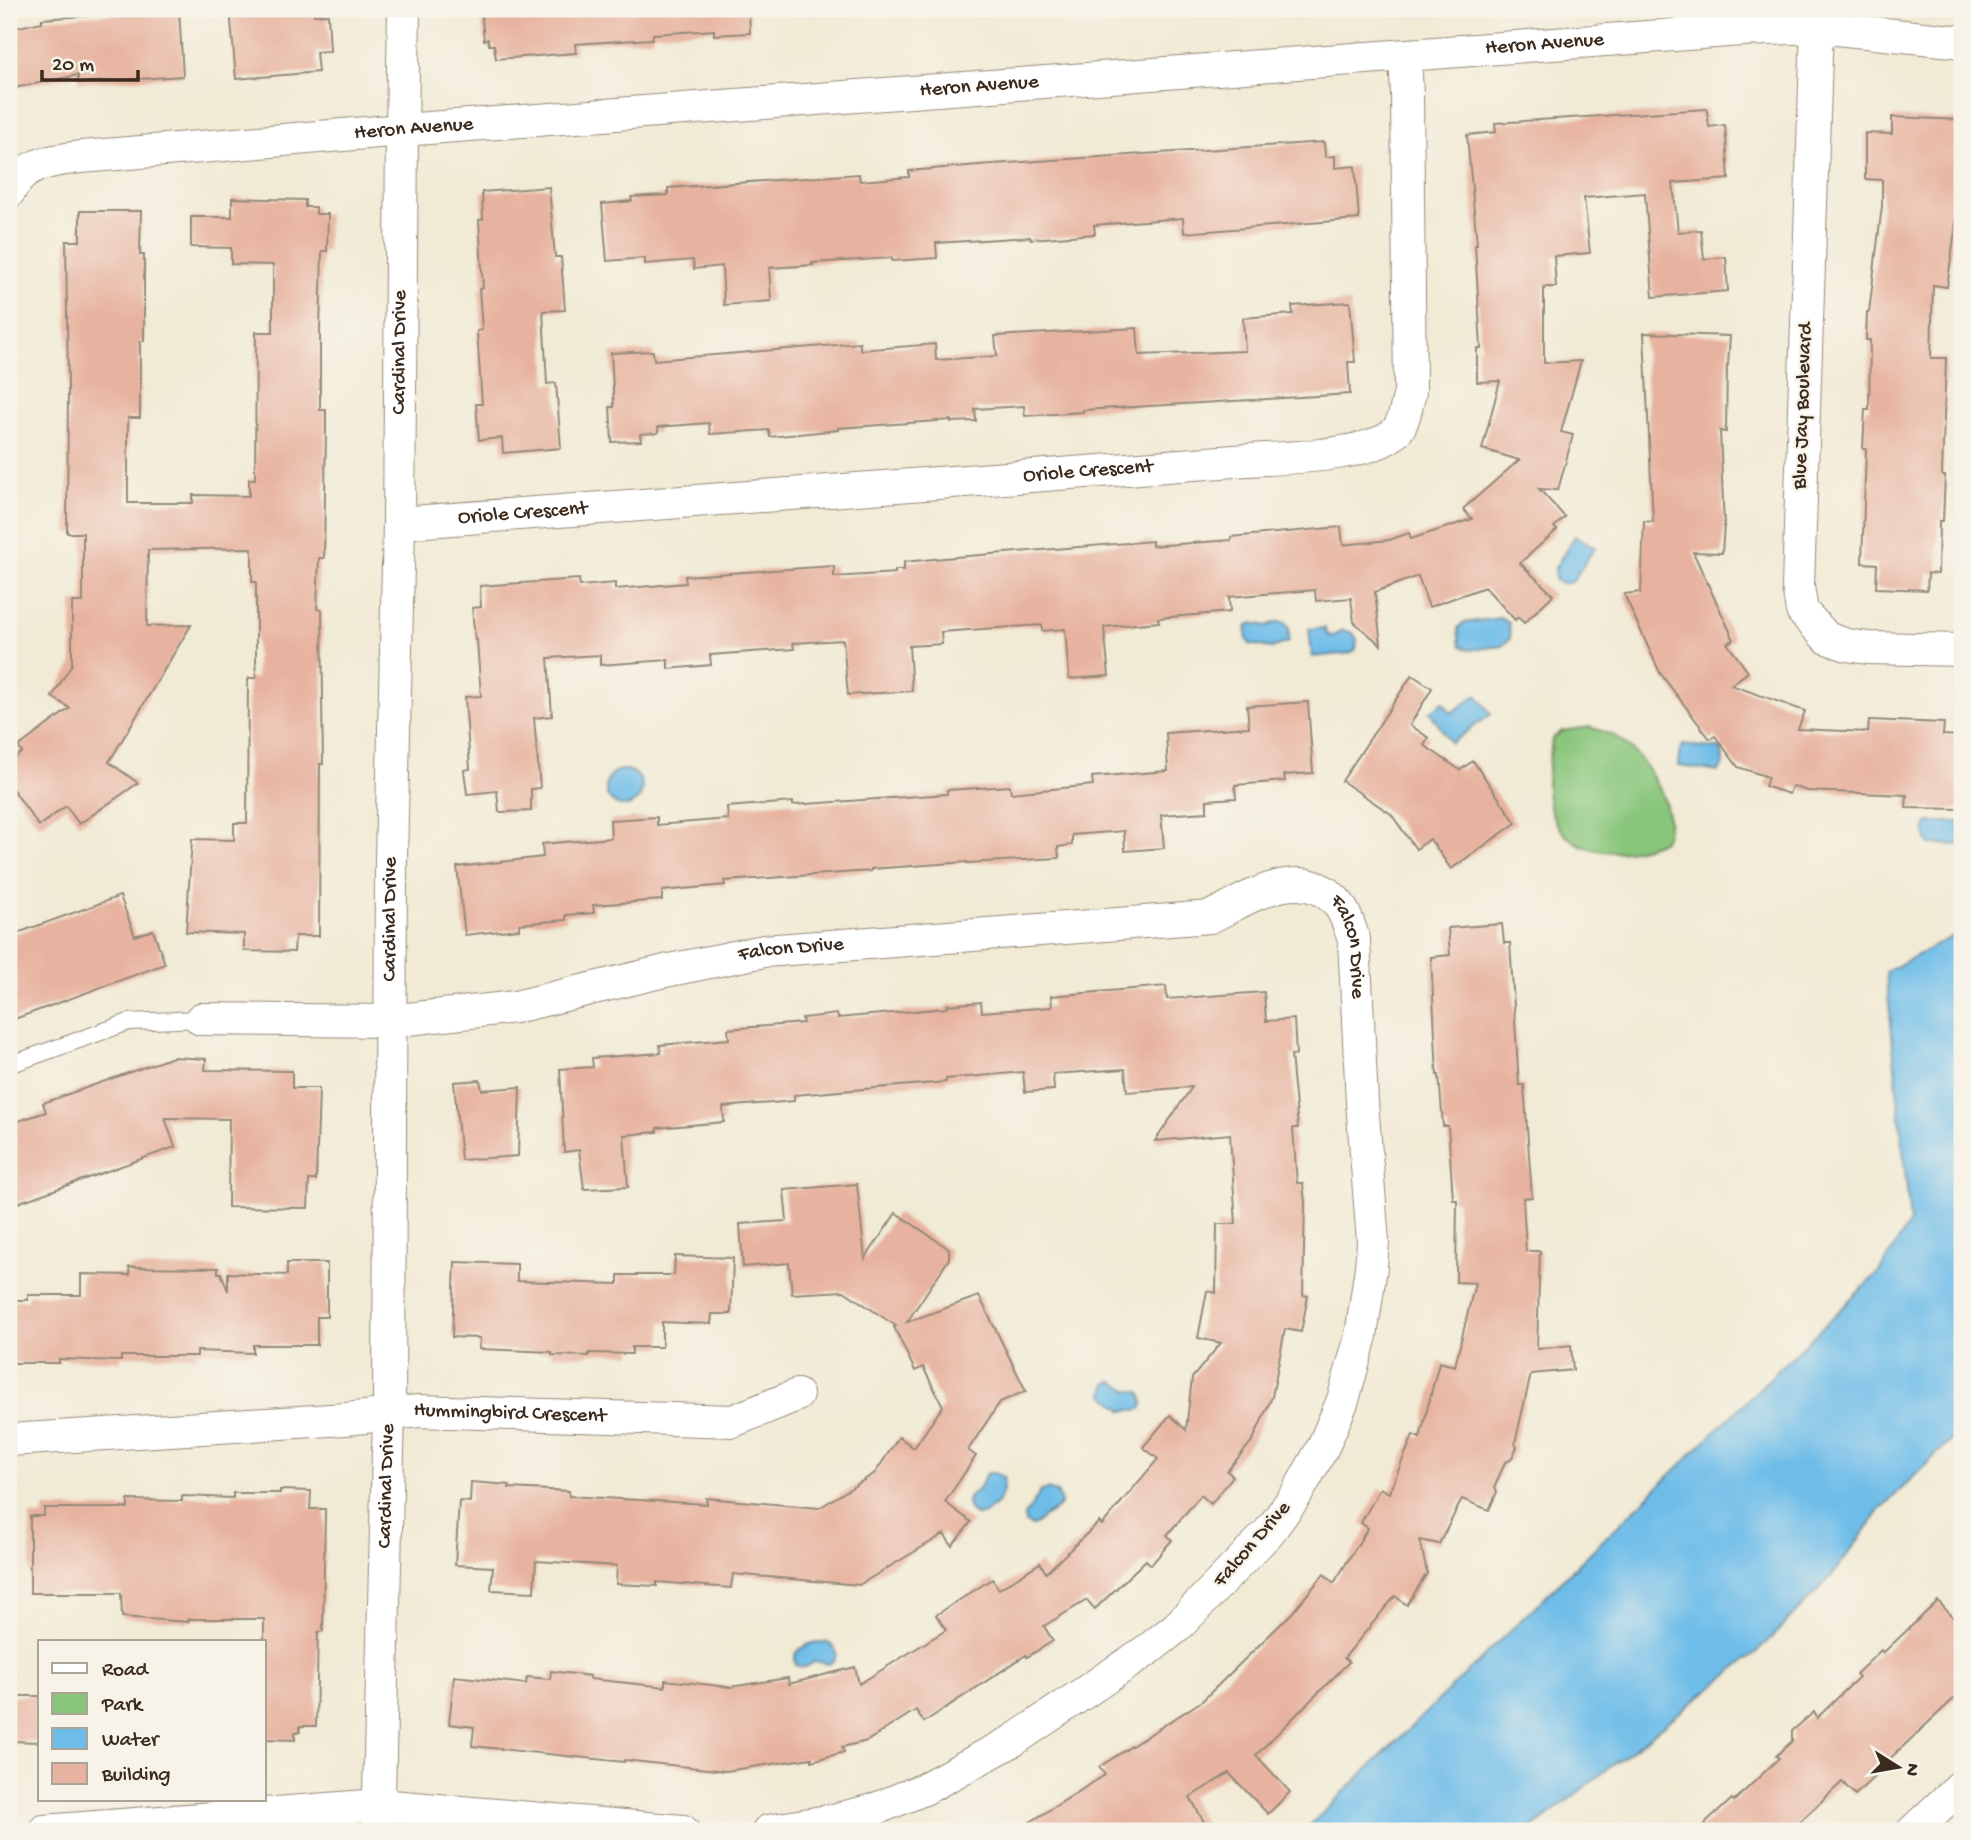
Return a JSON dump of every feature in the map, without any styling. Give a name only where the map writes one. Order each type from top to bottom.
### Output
[{"type":"street","name":"Cardinal Drive","points":[[379,1818],[389,1414],[390,1021],[399,523],[404,9]]},
{"type":"street","name":"Heron Avenue","points":[[9,192],[26,170],[54,160],[402,130],[1741,30],[1817,27],[1962,42]]},
{"type":"street","name":"Blue Jay Boulevard","points":[[1817,27],[1798,586],[1802,611],[1827,638],[1847,645],[1962,650]]},
{"type":"street","name":"Oriole Crescent","points":[[399,523],[1299,456],[1364,449],[1384,441],[1398,430],[1410,392],[1405,56]]},
{"type":"street","name":"Falcon Drive","points":[[201,1019],[390,1021],[515,1007],[665,971],[764,951],[1210,917],[1273,886],[1301,883],[1321,890],[1336,900],[1354,939],[1372,1257],[1361,1336],[1343,1400],[1323,1447],[1296,1494],[1269,1532],[1177,1627],[1149,1649],[1014,1740],[924,1789],[873,1810],[834,1820],[768,1831]]},
{"type":"street","name":"Hummingbird Crescent","points":[[9,1440],[346,1419],[419,1411],[733,1421],[797,1395]]},
{"type":"street","points":[[1913,1831],[1962,1785]]},
{"type":"street","points":[[44,1831],[379,1818],[683,1831]]},
{"type":"lane","points":[[9,1065],[129,1022],[201,1019]]},
{"type":"green space","points":[[1590,727],[1621,740],[1650,772],[1668,814],[1664,840],[1630,850],[1595,850],[1566,835],[1556,822],[1549,804],[1547,788],[1552,739],[1562,731]]},
{"type":"water","points":[[1575,536],[1595,547],[1573,581],[1561,583],[1555,579],[1555,568]]},
{"type":"water","points":[[1500,618],[1509,623],[1510,638],[1502,646],[1468,650],[1460,645],[1458,628],[1463,623]]},
{"type":"water","points":[[1284,622],[1289,628],[1289,642],[1271,648],[1248,642],[1247,626],[1252,623],[1267,626]]},
{"type":"water","points":[[1325,628],[1326,633],[1331,636],[1343,630],[1353,633],[1357,639],[1356,649],[1352,653],[1312,657],[1309,629]]},
{"type":"water","points":[[1477,695],[1491,714],[1451,743],[1430,712],[1443,702],[1451,713]]},
{"type":"water","points":[[1683,745],[1722,749],[1723,765],[1718,772],[1679,766],[1679,752]]},
{"type":"water","points":[[624,770],[637,775],[642,788],[637,801],[624,806],[611,801],[606,788],[611,775]]},
{"type":"water","points":[[1929,822],[1962,822],[1962,845],[1930,844],[1925,833]]},
{"type":"water","points":[[1957,934],[1962,934],[1962,1429],[1882,1508],[1830,1578],[1759,1650],[1529,1831],[1304,1831],[1879,1272],[1910,1222],[1886,972]]},
{"type":"water","points":[[1113,1381],[1128,1390],[1140,1392],[1143,1405],[1140,1410],[1124,1411],[1104,1395],[1106,1384]]},
{"type":"water","points":[[986,1474],[1003,1477],[1000,1499],[985,1514],[974,1514],[968,1506],[968,1498],[980,1488]]},
{"type":"water","points":[[1049,1489],[1058,1494],[1061,1503],[1037,1524],[1032,1526],[1026,1523],[1025,1516],[1041,1491]]},
{"type":"water","points":[[817,1642],[828,1643],[835,1648],[834,1661],[828,1664],[815,1661],[804,1667],[796,1665],[797,1652]]},
{"type":"building","points":[[113,9],[179,9],[183,76],[78,83],[78,75],[9,89],[9,29],[42,22],[42,19],[113,14]]},
{"type":"building","points":[[230,9],[313,9],[314,15],[328,14],[330,51],[316,52],[318,72],[236,79]]},
{"type":"building","points":[[481,9],[569,9],[569,13],[640,9],[749,9],[750,33],[714,35],[714,30],[653,34],[652,39],[575,44],[576,53],[496,59],[494,45],[489,45],[488,39],[484,40]]},
{"type":"building","points":[[1707,109],[1709,127],[1725,125],[1729,179],[1673,183],[1678,232],[1701,230],[1704,259],[1726,257],[1728,291],[1653,297],[1645,193],[1584,198],[1590,253],[1554,256],[1556,287],[1544,287],[1544,363],[1581,361],[1561,432],[1573,435],[1558,490],[1539,489],[1565,517],[1554,527],[1557,530],[1520,563],[1553,595],[1524,623],[1518,617],[1515,620],[1485,587],[1429,607],[1418,576],[1375,592],[1381,645],[1354,622],[1351,598],[1316,601],[1315,590],[1229,597],[1230,612],[1158,618],[1159,622],[1104,627],[1109,676],[1069,679],[1065,629],[1042,631],[1042,625],[941,632],[942,644],[909,646],[912,691],[848,695],[843,640],[793,643],[794,649],[710,655],[711,665],[668,669],[668,660],[600,665],[600,655],[548,658],[552,716],[534,718],[540,788],[531,789],[531,811],[499,812],[497,791],[467,794],[464,770],[470,769],[465,697],[481,696],[472,608],[481,607],[480,586],[579,579],[580,586],[615,583],[615,589],[686,583],[685,576],[834,566],[834,577],[895,573],[895,570],[904,570],[904,562],[1152,541],[1152,546],[1231,540],[1231,537],[1341,527],[1343,545],[1389,540],[1409,533],[1411,539],[1472,519],[1463,509],[1519,460],[1482,449],[1500,381],[1477,382],[1477,348],[1481,348],[1477,244],[1467,135],[1496,132],[1495,123]]},
{"type":"building","points":[[1892,117],[1962,120],[1962,202],[1959,202],[1947,287],[1933,285],[1931,358],[1946,358],[1942,476],[1945,476],[1943,521],[1939,521],[1938,574],[1928,573],[1927,590],[1876,588],[1877,564],[1862,563],[1866,449],[1863,449],[1865,409],[1869,409],[1870,340],[1866,340],[1867,312],[1882,206],[1882,180],[1865,179],[1865,133],[1892,134]]},
{"type":"building","points":[[1324,142],[1325,157],[1335,156],[1335,168],[1355,166],[1359,219],[1184,233],[1183,218],[1094,225],[1095,234],[936,243],[937,258],[892,261],[892,258],[769,268],[771,301],[724,305],[722,266],[694,269],[693,260],[645,264],[645,258],[607,261],[602,204],[632,201],[631,197],[668,195],[668,188],[859,174],[860,181],[909,177],[909,171],[979,165]]},
{"type":"building","points":[[549,187],[555,257],[561,257],[565,310],[543,311],[547,384],[556,383],[561,448],[503,453],[502,438],[479,440],[476,404],[482,404],[477,331],[482,330],[479,289],[483,288],[479,220],[483,219],[482,192]]},
{"type":"building","points":[[232,198],[305,200],[305,207],[316,207],[316,214],[328,214],[327,251],[322,251],[320,332],[320,410],[326,410],[326,430],[324,558],[319,558],[317,609],[322,610],[323,699],[319,936],[295,936],[294,952],[244,951],[244,934],[186,932],[192,839],[234,840],[234,823],[247,823],[248,678],[256,678],[256,582],[252,582],[252,548],[148,550],[147,626],[191,625],[109,762],[138,783],[79,824],[66,806],[39,826],[9,784],[9,762],[22,752],[18,747],[70,708],[52,697],[72,664],[72,602],[83,602],[83,533],[67,533],[66,241],[80,241],[80,211],[141,211],[144,341],[140,341],[140,418],[128,418],[128,503],[193,503],[193,495],[249,496],[249,479],[255,479],[256,332],[273,332],[273,265],[231,264],[231,248],[191,247],[191,217],[232,217]]},
{"type":"building","points":[[1350,302],[1355,362],[1348,362],[1350,394],[1025,416],[1024,406],[975,409],[976,421],[951,420],[838,428],[770,437],[769,430],[710,434],[709,423],[658,427],[658,433],[640,434],[641,441],[612,442],[610,407],[614,407],[611,353],[653,351],[654,360],[860,343],[860,350],[935,344],[936,360],[997,356],[995,336],[1137,328],[1139,355],[1245,351],[1243,318],[1293,314],[1292,306]]},
{"type":"building","points":[[1644,333],[1730,336],[1726,432],[1720,431],[1724,525],[1722,553],[1693,552],[1734,640],[1727,643],[1748,672],[1731,685],[1805,711],[1798,729],[1868,732],[1869,720],[1944,723],[1943,735],[1962,736],[1962,809],[1906,808],[1907,795],[1807,791],[1792,786],[1789,794],[1765,786],[1768,777],[1738,767],[1715,736],[1710,739],[1660,673],[1624,594],[1641,592],[1644,521],[1653,522]]},
{"type":"building","points":[[1412,675],[1432,688],[1410,725],[1429,738],[1424,745],[1460,770],[1473,761],[1516,823],[1451,869],[1430,839],[1416,849],[1391,814],[1342,781]]},
{"type":"building","points":[[1308,702],[1313,773],[1284,775],[1285,781],[1235,785],[1236,798],[1207,800],[1207,812],[1161,815],[1164,848],[1125,851],[1124,831],[1072,835],[1072,845],[1058,847],[1059,858],[967,862],[724,881],[725,885],[662,891],[662,900],[593,905],[594,913],[566,915],[566,920],[519,924],[519,929],[465,935],[457,867],[543,857],[542,844],[611,838],[610,820],[657,817],[657,825],[728,819],[727,807],[947,794],[947,790],[1010,786],[1011,793],[1093,785],[1092,777],[1168,771],[1166,733],[1249,727],[1247,706]]},
{"type":"building","points":[[120,896],[135,936],[153,930],[165,964],[9,1021],[9,936]]},
{"type":"building","points":[[1502,924],[1504,943],[1510,943],[1519,1085],[1524,1085],[1532,1197],[1523,1198],[1526,1251],[1540,1251],[1537,1349],[1571,1345],[1573,1370],[1531,1374],[1515,1443],[1517,1447],[1511,1460],[1505,1462],[1489,1510],[1462,1499],[1439,1544],[1420,1540],[1427,1573],[1407,1605],[1395,1596],[1344,1658],[1349,1662],[1256,1755],[1290,1792],[1268,1814],[1229,1773],[1190,1797],[1209,1831],[1016,1831],[1105,1775],[1099,1767],[1202,1701],[1292,1613],[1324,1574],[1334,1583],[1368,1528],[1361,1523],[1380,1488],[1389,1493],[1413,1435],[1420,1438],[1439,1362],[1455,1366],[1475,1283],[1456,1282],[1457,1200],[1453,1200],[1448,1126],[1443,1126],[1437,1075],[1431,957],[1450,955],[1448,928]]},
{"type":"building","points":[[1166,986],[1167,999],[1264,992],[1266,1021],[1294,1019],[1296,1055],[1291,1055],[1298,1128],[1293,1128],[1297,1183],[1303,1183],[1305,1203],[1303,1295],[1308,1296],[1301,1332],[1285,1329],[1272,1397],[1253,1440],[1227,1471],[1233,1476],[1211,1504],[1201,1495],[1167,1535],[1172,1540],[1151,1565],[1146,1560],[1095,1609],[1087,1600],[1044,1626],[1053,1641],[1027,1657],[1026,1655],[924,1722],[916,1710],[867,1741],[842,1747],[844,1752],[812,1761],[812,1758],[726,1771],[472,1746],[474,1727],[449,1724],[454,1676],[526,1684],[527,1677],[550,1679],[551,1671],[590,1676],[590,1679],[665,1687],[665,1680],[730,1687],[788,1678],[789,1684],[855,1667],[859,1684],[946,1630],[936,1615],[992,1579],[999,1589],[1040,1563],[1046,1573],[1099,1522],[1102,1525],[1158,1459],[1143,1447],[1170,1415],[1186,1430],[1192,1378],[1221,1343],[1198,1338],[1207,1291],[1216,1293],[1217,1224],[1236,1224],[1230,1134],[1155,1141],[1192,1087],[1127,1092],[1125,1069],[1053,1074],[1054,1090],[1025,1092],[1023,1072],[946,1079],[946,1082],[794,1095],[794,1101],[723,1107],[724,1122],[657,1128],[657,1132],[624,1135],[628,1187],[584,1189],[579,1150],[564,1152],[560,1069],[593,1067],[592,1058],[661,1053],[660,1045],[729,1039],[728,1029],[803,1023],[802,1018],[837,1014],[838,1018],[947,1008],[947,1005],[981,1002],[982,1012],[1052,1007],[1051,996]]},
{"type":"building","points":[[173,1057],[206,1059],[205,1070],[292,1071],[292,1088],[319,1088],[316,1180],[309,1180],[308,1208],[228,1207],[229,1119],[165,1118],[175,1147],[9,1206],[9,1124],[46,1112],[43,1103]]},
{"type":"building","points":[[480,1080],[482,1090],[520,1087],[518,1156],[461,1160],[454,1082]]},
{"type":"building","points":[[857,1184],[865,1259],[896,1213],[949,1249],[949,1259],[907,1322],[979,1296],[1026,1391],[1000,1402],[968,1450],[976,1456],[945,1502],[971,1522],[952,1546],[944,1534],[859,1585],[733,1574],[731,1588],[657,1582],[657,1586],[616,1584],[617,1566],[536,1561],[534,1592],[491,1590],[493,1567],[455,1565],[459,1501],[470,1502],[471,1482],[510,1485],[509,1488],[569,1491],[569,1496],[707,1504],[706,1498],[819,1508],[875,1473],[899,1437],[914,1448],[943,1406],[923,1367],[915,1371],[894,1327],[896,1326],[844,1291],[792,1294],[789,1263],[743,1267],[740,1224],[787,1221],[784,1190]]},
{"type":"building","points":[[675,1256],[733,1258],[731,1314],[712,1314],[711,1324],[662,1322],[662,1347],[632,1347],[632,1354],[552,1355],[552,1352],[479,1349],[480,1338],[452,1337],[455,1262],[517,1264],[517,1281],[618,1284],[618,1275],[674,1275]]},
{"type":"building","points":[[287,1263],[327,1263],[327,1317],[317,1317],[317,1345],[253,1345],[253,1353],[197,1351],[197,1356],[121,1356],[121,1361],[59,1359],[59,1363],[9,1363],[9,1300],[28,1300],[28,1295],[81,1295],[81,1274],[130,1275],[129,1267],[218,1268],[228,1291],[228,1273],[287,1275]]},
{"type":"building","points":[[280,1490],[311,1491],[310,1509],[325,1509],[323,1631],[318,1632],[316,1726],[300,1726],[300,1732],[295,1732],[295,1740],[266,1739],[264,1619],[189,1619],[188,1622],[122,1617],[121,1593],[30,1593],[30,1516],[44,1516],[44,1508],[128,1508],[128,1500],[182,1501],[182,1496],[233,1498],[233,1493],[280,1493]]},
{"type":"building","points":[[1938,1601],[1962,1627],[1962,1691],[1855,1795],[1842,1782],[1790,1831],[1697,1831],[1732,1799],[1734,1801],[1779,1758],[1776,1756],[1792,1741],[1792,1731],[1814,1712],[1817,1718],[1859,1677],[1856,1674],[1881,1650],[1883,1653]]},
{"type":"building","points":[[9,1696],[38,1696],[38,1742],[9,1741]]}]
